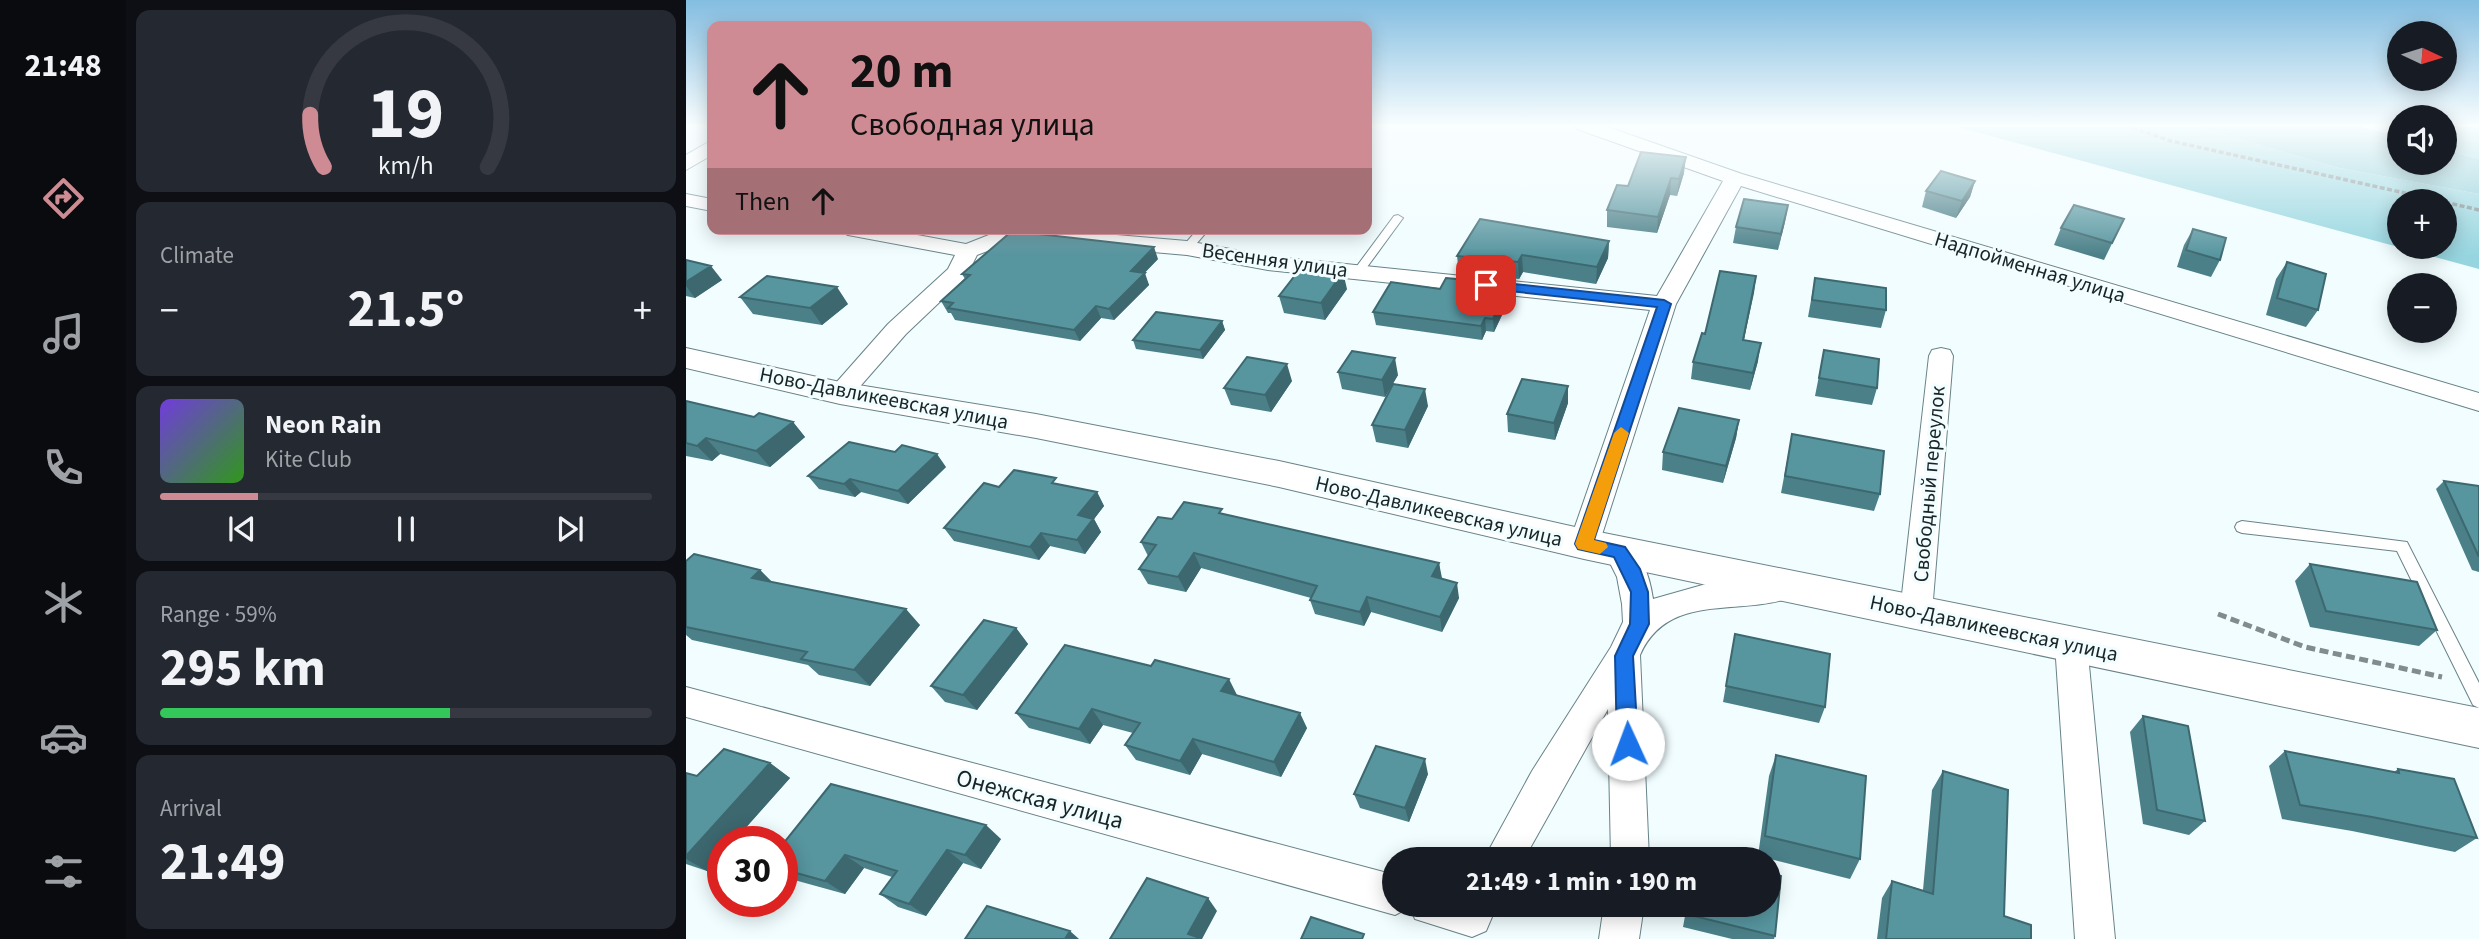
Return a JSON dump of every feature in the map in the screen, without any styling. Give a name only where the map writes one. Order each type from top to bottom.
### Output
[{"type":"street","name":"Надпойменная улица","points":[[1709,169],[2479,402]]},
{"type":"street","points":[[1510,847],[1565,745],[1624,656],[1639,624],[1639,592],[1632,569],[1602,548],[1664,304],[1735,178]]},
{"type":"street","points":[[686,200],[707,204]]},
{"type":"street","points":[[840,393],[897,328],[958,272],[968,251],[881,235]]},
{"type":"street","name":"Весенняя улица","points":[[968,251],[1009,235]]},
{"type":"street","name":"Весенняя улица","points":[[1088,235],[1187,248],[1268,263],[1664,304]]},
{"type":"street","name":"Свободный переулок","points":[[1916,612],[1941,356]]},
{"type":"street","name":"Ново-Давликеевская улица","points":[[686,358],[840,393],[1035,426],[1279,474],[1602,548],[2479,728]]},
{"type":"street","points":[[1639,624],[1673,605],[1713,595],[1795,587]]},
{"type":"street","points":[[2071,644],[2095,939]]},
{"type":"street","points":[[1624,656],[1630,847]]},
{"type":"street","name":"Онежская улица","points":[[686,702],[1382,891]]},
{"type":"street","points":[[1619,939],[1622,917]]},
{"type":"lane","points":[[1358,272],[1398,218]]},
{"type":"lane","points":[[1187,248],[1199,235]]},
{"type":"lane","points":[[2242,527],[2402,545],[2479,700]]},
{"type":"path","points":[[2295,169],[2387,189]]},
{"type":"path","points":[[2457,205],[2479,210]]},
{"type":"path","points":[[2218,614],[2305,647],[2440,677],[2467,676]]},
{"type":"shaded area","points":[[2111,169],[2343,169],[2452,189],[2387,189],[2387,244]]},
{"type":"shaded area","points":[[2343,169],[2387,169],[2387,175],[2457,175],[2457,169],[2479,169],[2479,194]]},
{"type":"shaded area","points":[[2457,190],[2479,194],[2479,269],[2442,259],[2457,259]]},
{"type":"building","points":[[1635,169],[1682,169],[1679,179],[1671,178],[1658,217],[1607,210],[1617,185],[1628,186]]},
{"type":"building","points":[[1941,171],[1975,181],[1962,201],[1926,191]]},
{"type":"building","points":[[1744,199],[1788,205],[1781,234],[1736,227]]},
{"type":"building","points":[[2074,205],[2124,219],[2112,243],[2061,228]]},
{"type":"building","points":[[1480,219],[1609,241],[1597,267],[1522,255],[1518,262],[1457,256]]},
{"type":"building","points":[[2193,229],[2226,238],[2220,260],[2186,250]]},
{"type":"building","points":[[1007,235],[1048,235],[1154,247],[1131,271],[1145,273],[1109,309],[1096,306],[1074,330],[948,308],[953,303],[941,301],[970,275],[962,274]]},
{"type":"building","points":[[686,260],[711,266],[686,282]]},
{"type":"building","points":[[2287,262],[2326,274],[2318,310],[2277,298]]},
{"type":"building","points":[[1303,265],[1343,272],[1321,303],[1279,296]]},
{"type":"building","points":[[1720,271],[1756,276],[1743,340],[1761,343],[1753,373],[1693,362],[1702,333],[1705,334]]},
{"type":"building","points":[[767,276],[837,287],[810,308],[740,297]]},
{"type":"building","points":[[1446,278],[1509,284],[1493,319],[1485,318],[1481,326],[1373,312],[1391,282],[1440,289]]},
{"type":"building","points":[[1815,278],[1886,288],[1886,310],[1812,300]]},
{"type":"building","points":[[1156,312],[1222,321],[1200,350],[1133,340]]},
{"type":"building","points":[[1824,350],[1879,359],[1877,388],[1819,378]]},
{"type":"building","points":[[1352,351],[1395,358],[1382,380],[1338,372]]},
{"type":"building","points":[[1247,357],[1287,364],[1265,395],[1224,388]]},
{"type":"building","points":[[1522,379],[1568,386],[1554,423],[1507,414]]},
{"type":"building","points":[[1393,384],[1425,389],[1405,430],[1372,425]]},
{"type":"building","points":[[686,401],[754,417],[759,413],[793,422],[756,451],[706,438],[697,446],[686,443]]},
{"type":"building","points":[[1679,408],[1739,420],[1726,466],[1663,452]]},
{"type":"building","points":[[1792,434],[1884,451],[1880,494],[1785,476]]},
{"type":"building","points":[[849,442],[895,452],[902,445],[937,454],[898,491],[850,479],[844,484],[808,476]]},
{"type":"building","points":[[1014,470],[1056,478],[1052,483],[1097,492],[1078,515],[1093,519],[1077,540],[1041,533],[1030,547],[944,528],[984,483],[999,487]]},
{"type":"building","points":[[2444,481],[2479,486],[2479,557]]},
{"type":"building","points":[[1184,502],[1222,509],[1219,513],[1439,563],[1432,576],[1457,583],[1440,617],[1367,597],[1360,612],[1310,600],[1317,586],[1194,553],[1178,577],[1139,569],[1156,545],[1141,542],[1158,517],[1172,519]]},
{"type":"building","points":[[694,554],[760,570],[752,578],[906,609],[854,670],[801,659],[807,652],[686,627],[686,561]]},
{"type":"building","points":[[2310,564],[2417,582],[2437,630],[2326,611]]},
{"type":"building","points":[[984,620],[1016,628],[963,695],[931,686]]},
{"type":"building","points":[[1735,634],[1830,654],[1825,707],[1726,686]]},
{"type":"building","points":[[1065,645],[1151,666],[1155,660],[1229,679],[1221,691],[1300,713],[1274,762],[1193,739],[1180,761],[1125,745],[1140,723],[1092,709],[1079,729],[1016,713]]},
{"type":"building","points":[[2143,716],[2188,726],[2205,821],[2157,810]]},
{"type":"building","points":[[1376,746],[1425,759],[1405,808],[1354,794]]},
{"type":"building","points":[[724,749],[770,763],[713,826],[707,826],[707,833],[686,856],[686,773],[697,776]]},
{"type":"building","points":[[2285,751],[2399,773],[2398,769],[2454,779],[2477,838],[2300,805]]},
{"type":"building","points":[[1776,755],[1866,776],[1860,859],[1765,836]]},
{"type":"building","points":[[1943,771],[2008,790],[2004,916],[2031,925],[2031,939],[1886,939],[1892,881],[1933,894]]},
{"type":"building","points":[[831,784],[986,825],[965,855],[947,850],[909,904],[880,894],[897,871],[845,855],[825,881],[798,873],[797,826]]},
{"type":"building","points":[[1147,878],[1208,898],[1188,934],[1199,939],[1110,939]]},
{"type":"building","points":[[987,906],[1070,931],[1065,939],[965,939]]},
{"type":"building","points":[[1311,917],[1364,934],[1362,939],[1301,939]]},
{"type":"building","points":[[1698,917],[1777,917],[1775,936]]},
{"type":"slow traffic","points":[[1600,547],[1584,544],[1621,433]]},
{"type":"route","points":[[1486,285],[1664,304],[1584,544],[1619,551],[1632,569],[1639,592],[1639,624],[1624,656],[1628,744]]}]
